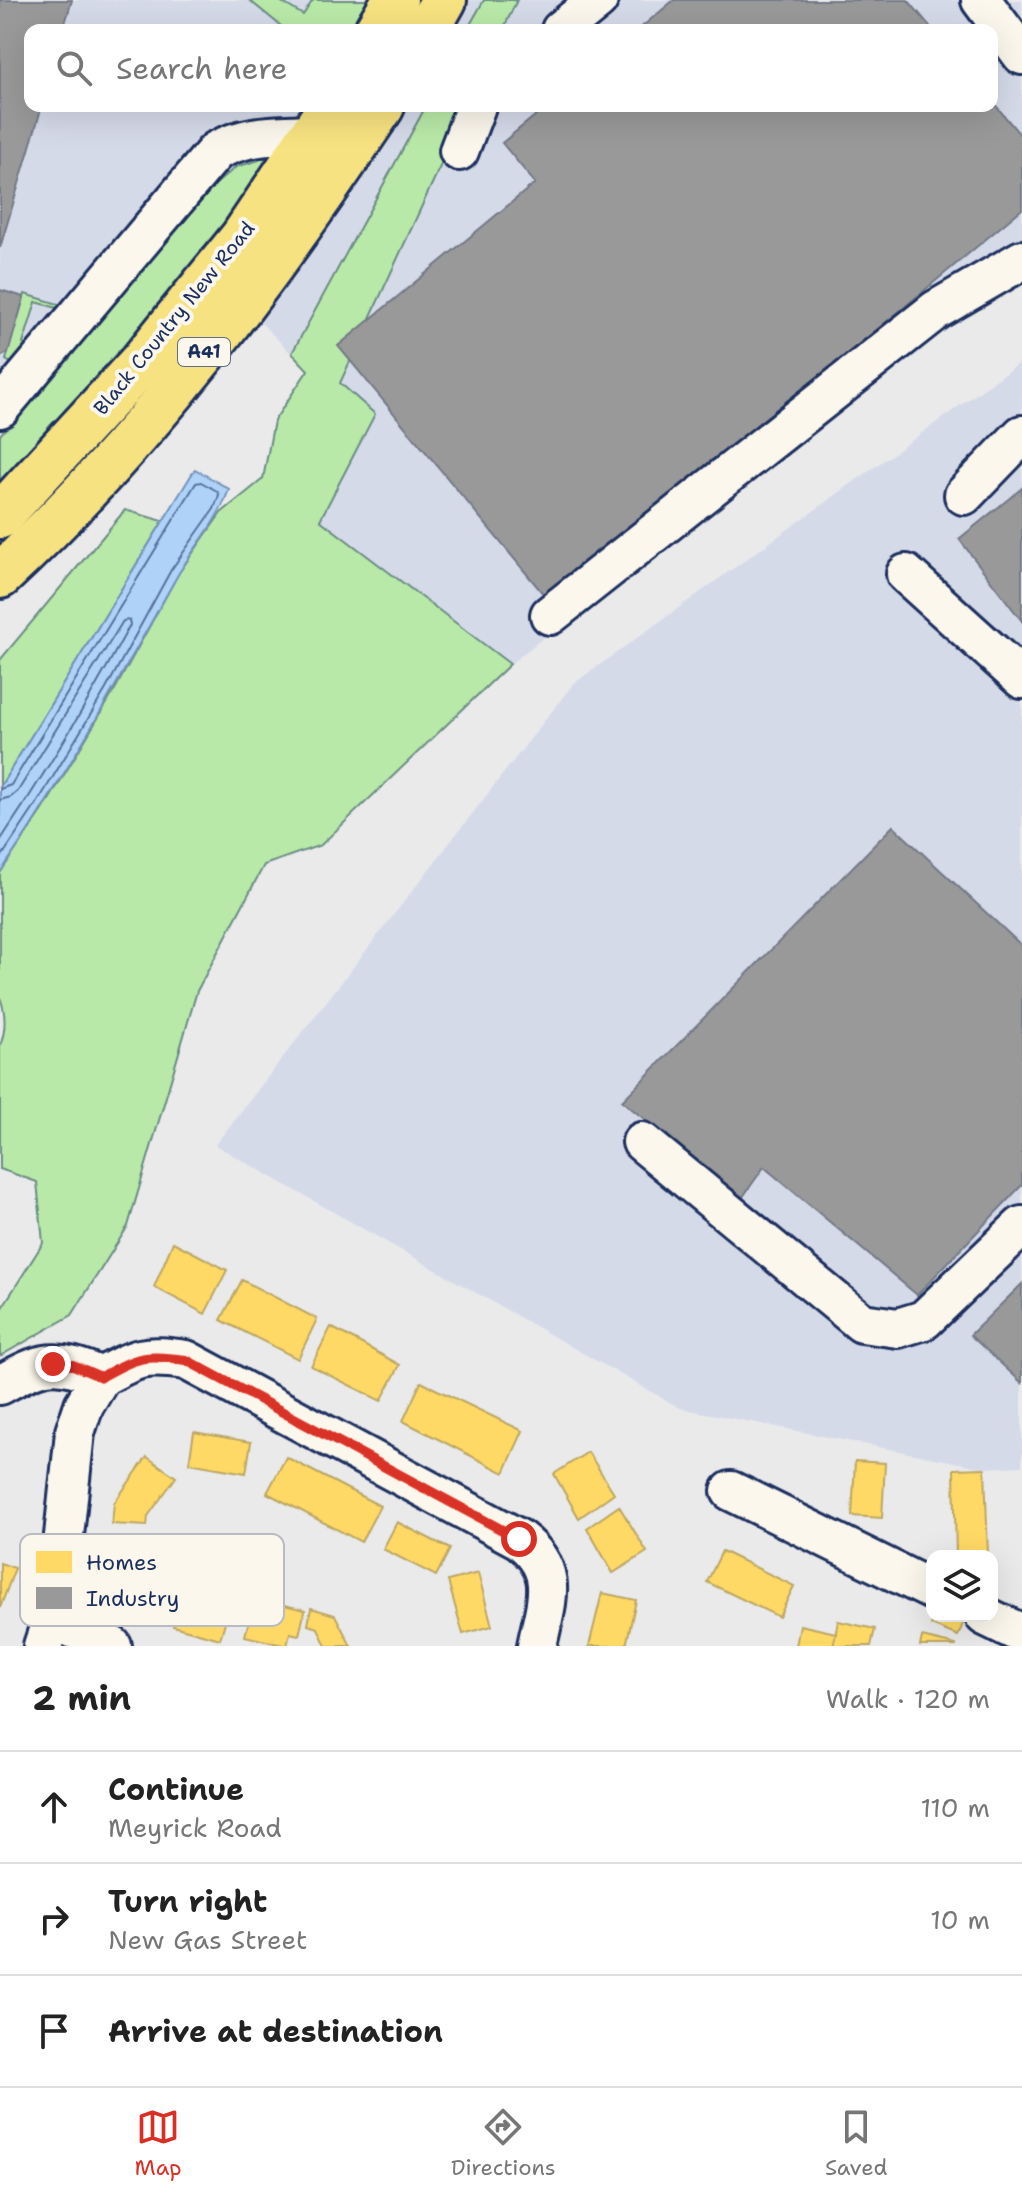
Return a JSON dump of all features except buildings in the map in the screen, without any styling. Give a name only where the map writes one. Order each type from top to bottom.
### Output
[{"type":"highway","points":[[381,24],[395,0]]},
{"type":"highway","points":[[430,24],[444,0]]},
{"type":"highway","name":"Black Country New Road","points":[[0,576],[150,420],[312,211],[378,112]]},
{"type":"highway","name":"Black Country New Road","points":[[0,516],[140,364],[243,237],[322,120]]},
{"type":"street","points":[[559,19],[598,0]]},
{"type":"street","points":[[994,5],[1022,55]]},
{"type":"street","points":[[459,151],[474,112]]},
{"type":"street","points":[[0,408],[216,151],[251,136],[322,120]]},
{"type":"street","points":[[550,615],[936,310],[1022,260]]},
{"type":"street","points":[[964,495],[1022,435]]},
{"type":"street","points":[[906,574],[1022,679]]},
{"type":"street","points":[[642,1142],[862,1323],[898,1328],[924,1320],[1022,1226]]},
{"type":"street","points":[[61,1534],[75,1432],[84,1405],[101,1377],[136,1358],[160,1356],[186,1360],[519,1539],[537,1553],[546,1573],[547,1596],[537,1646]]},
{"type":"street","points":[[0,1385],[30,1368],[53,1364],[73,1365],[101,1377]]},
{"type":"street","points":[[731,1491],[926,1587]]},
{"type":"street","points":[[48,1633],[112,1646]]},
{"type":"shaded area","points":[[0,0],[1022,0],[1022,274],[928,335],[510,664],[306,509],[308,370],[226,288],[77,466],[0,544]]},
{"type":"shaded area","points":[[1022,361],[1022,1466],[985,1468],[680,1408],[215,1145],[573,684]]},
{"type":"green space","points":[[249,0],[278,0],[303,15],[313,0],[372,0],[358,24],[279,24]]},
{"type":"green space","points":[[484,0],[517,0],[506,24],[470,24]]},
{"type":"green space","points":[[423,112],[465,112],[340,383],[375,414],[320,520],[510,664],[321,845],[264,865],[197,991],[128,1226],[72,1315],[0,1356],[0,1311],[43,1243],[37,1182],[0,1169],[0,1046],[4,1022],[0,997],[0,873],[43,810],[113,693],[178,574],[221,513],[263,479],[274,421],[308,370],[292,353]]},
{"type":"green space","points":[[262,157],[273,164],[169,305],[0,493],[0,435],[210,189],[236,167]]},
{"type":"green space","points":[[25,294],[62,305],[51,326],[57,308],[36,302],[23,344],[28,346],[18,367],[6,360]]},
{"type":"green space","points":[[125,510],[163,521],[0,787],[0,660]]},
{"type":"water","points":[[195,469],[229,489],[224,502],[183,566],[69,764],[0,873],[0,787]]},
{"type":"route","points":[[53,1364],[73,1365],[101,1377],[136,1358],[160,1356],[186,1360],[519,1539]]}]
